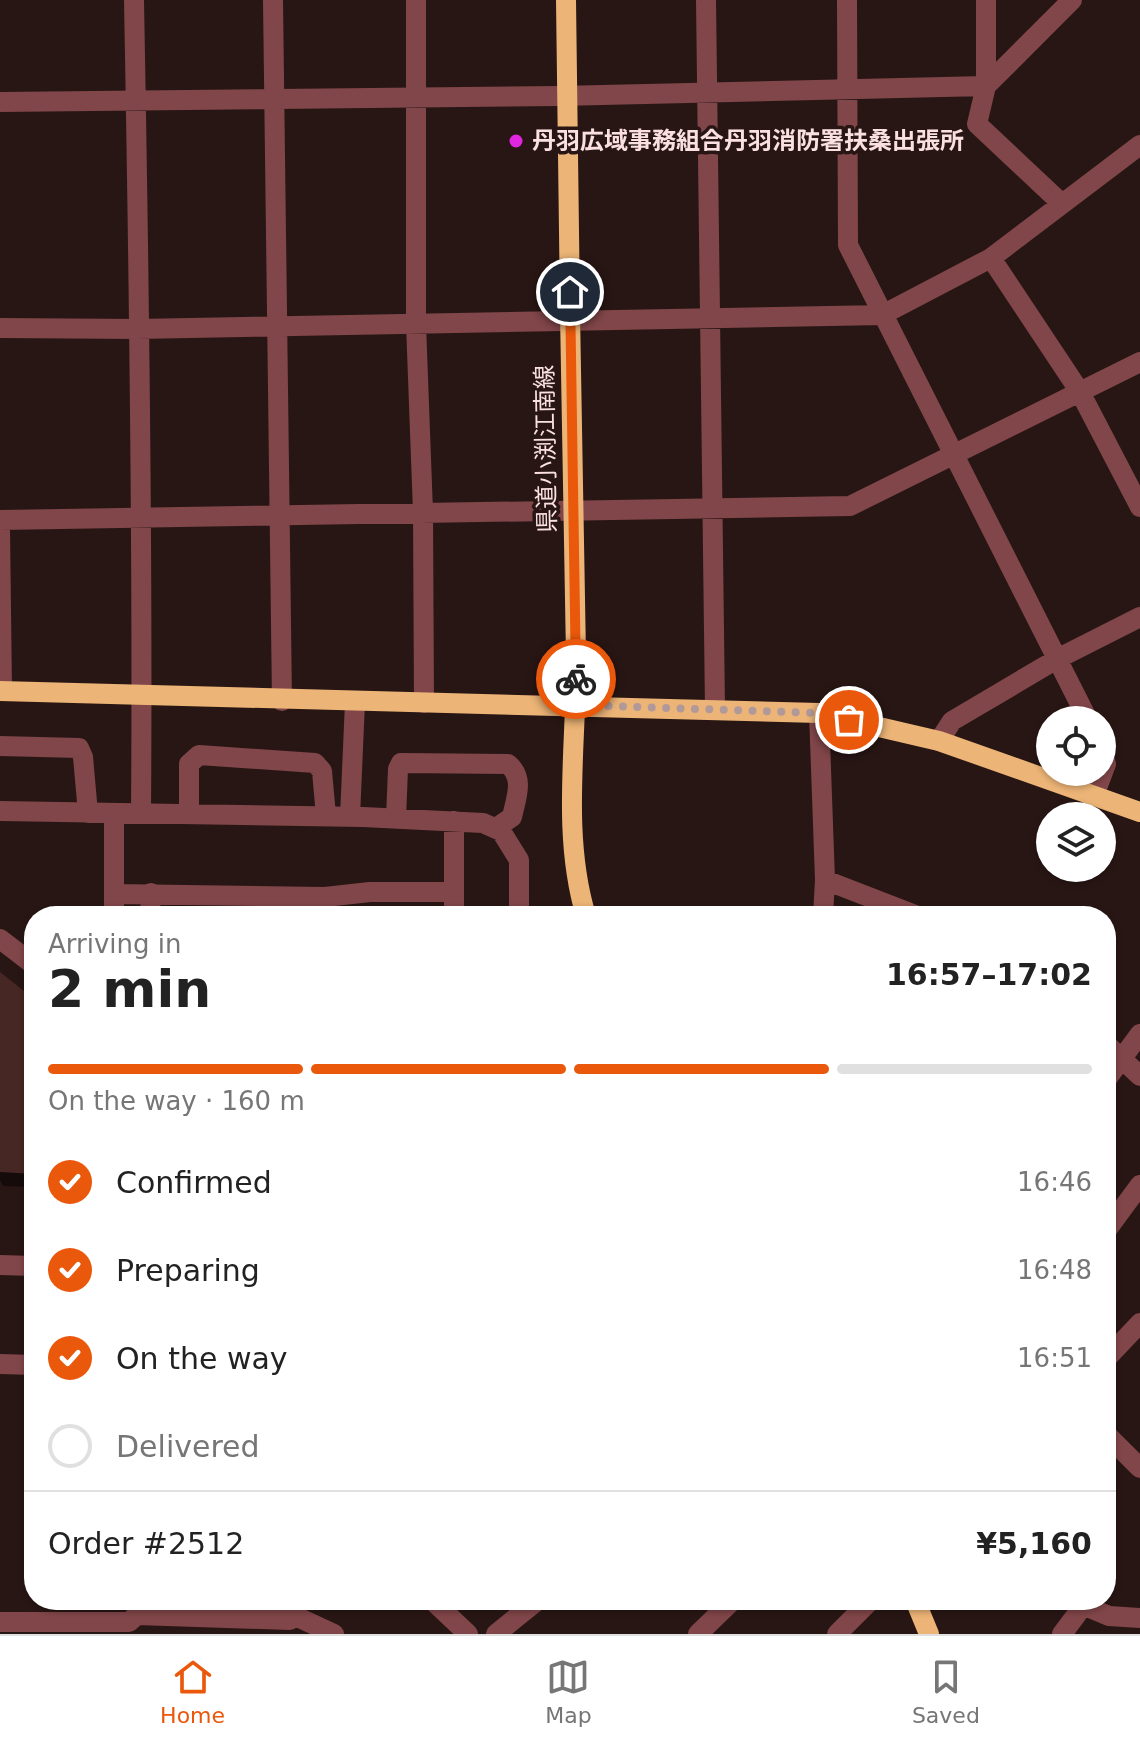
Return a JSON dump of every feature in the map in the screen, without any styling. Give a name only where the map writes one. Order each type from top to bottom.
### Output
[{"type":"main road","name":"県道小渕江南線","points":[[566,0],[577,705],[572,827],[578,890],[583,906]]},
{"type":"main road","points":[[1,691],[282,701],[577,705],[819,713],[939,741],[1140,812]]},
{"type":"main road","points":[[919,1610],[929,1634]]},
{"type":"street","points":[[134,0],[137,329],[143,518],[141,814]]},
{"type":"street","points":[[273,0],[282,701]]},
{"type":"street","points":[[416,0],[416,324],[423,512],[424,703]]},
{"type":"street","points":[[706,0],[715,709]]},
{"type":"street","points":[[847,0],[848,245],[1081,706]]},
{"type":"street","points":[[986,0],[986,86],[977,124],[1060,202]]},
{"type":"street","points":[[0,102],[986,86],[1072,0]]},
{"type":"street","points":[[0,328],[137,329],[882,315],[991,258],[1060,202],[1140,145]]},
{"type":"street","points":[[991,258],[1080,392],[1140,507]]},
{"type":"street","points":[[0,520],[850,506],[1140,362]]},
{"type":"street","points":[[0,529],[1,691]]},
{"type":"street","points":[[939,741],[952,721],[1057,659],[1140,617]]},
{"type":"street","points":[[350,817],[355,702]]},
{"type":"street","points":[[819,713],[824,906]]},
{"type":"street","points":[[0,746],[79,748],[83,757],[88,813]]},
{"type":"street","points":[[189,815],[189,764],[199,755],[315,763],[322,771],[326,816]]},
{"type":"street","points":[[396,818],[398,769],[401,763],[508,764],[515,770],[519,783],[512,817],[496,828]]},
{"type":"street","points":[[1094,796],[1098,786]]},
{"type":"street","points":[[0,811],[326,816],[483,823],[501,831],[519,860],[519,906]]},
{"type":"street","points":[[114,814],[114,906]]},
{"type":"street","points":[[453,906],[454,821]]},
{"type":"street","points":[[825,880],[892,906]]},
{"type":"street","points":[[115,894],[325,897],[370,892],[452,892]]},
{"type":"street","points":[[150,906],[151,893]]},
{"type":"street","points":[[0,939],[24,957]]},
{"type":"street","points":[[1116,1066],[1140,1034]]},
{"type":"street","points":[[1116,1053],[1140,1076]]},
{"type":"street","points":[[1116,1217],[1140,1185]]},
{"type":"street","points":[[0,1265],[24,1266]]},
{"type":"street","points":[[1116,1348],[1140,1323]]},
{"type":"street","points":[[0,1364],[24,1365]]},
{"type":"street","points":[[1116,1444],[1140,1468]]},
{"type":"street","points":[[443,1610],[468,1634]]},
{"type":"street","points":[[496,1634],[526,1610]]},
{"type":"street","points":[[698,1634],[723,1610]]},
{"type":"street","points":[[837,1634],[861,1610]]},
{"type":"street","points":[[1062,1634],[1073,1610]]},
{"type":"street","points":[[1095,1610],[1109,1616],[1140,1618]]},
{"type":"street","points":[[13,1626],[129,1622],[137,1615],[290,1617],[334,1634]]},
{"type":"building","points":[[0,972],[24,991],[24,1173],[0,1172]]},
{"type":"way so far","points":[[576,679],[577,705],[819,713],[849,720]]},
{"type":"place","name":"丹羽広域事務組合丹羽消防署扶桑出張所","points":[[516,141]]},
{"type":"route","points":[[570,292],[576,679]]}]
